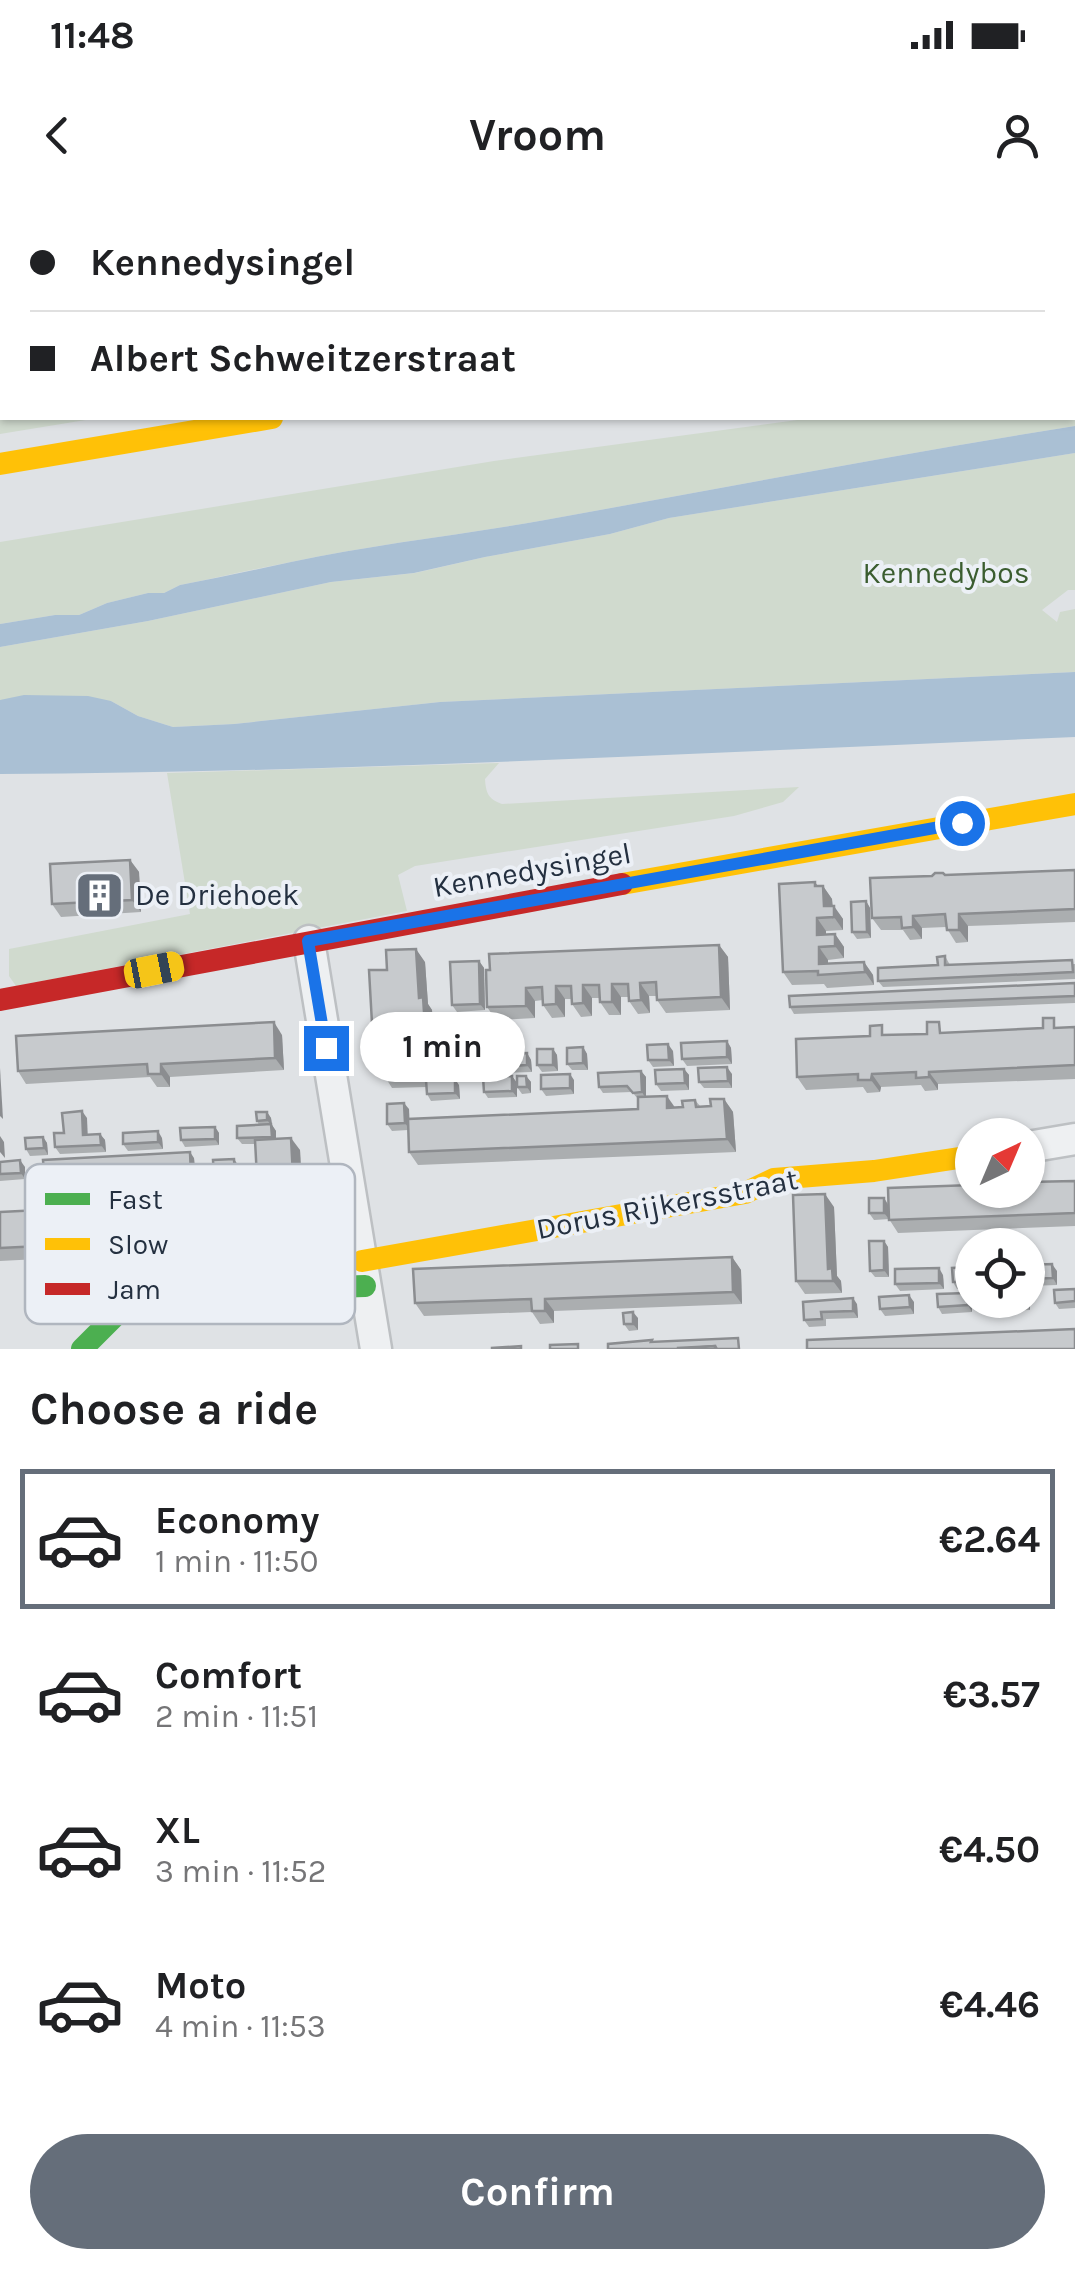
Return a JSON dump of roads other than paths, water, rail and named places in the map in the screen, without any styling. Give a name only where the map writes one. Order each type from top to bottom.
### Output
[{"type":"main road","points":[[0,464],[260,420]]},
{"type":"main road","name":"Kennedysingel","points":[[0,1000],[773,856],[1075,804]]},
{"type":"main road","name":"Dorus Rijkersstraat","points":[[355,1275],[744,1193],[774,1179],[874,1171],[955,1159]]},
{"type":"main road","name":"Dorus Rijkersstraat","points":[[82,1349],[107,1324]]},
{"type":"street","points":[[308,941],[345,1164]]},
{"type":"street","points":[[1045,1144],[1075,1140]]},
{"type":"street","points":[[355,1226],[376,1349]]},
{"type":"water","points":[[1075,426],[1075,453],[669,518],[610,534],[414,573],[331,582],[148,621],[0,647],[0,624],[79,615],[107,603],[291,562]]},
{"type":"water","points":[[1075,672],[1075,737],[404,765],[0,774],[0,700],[24,695],[88,696],[111,701],[138,716],[173,727],[440,702]]},
{"type":"place","name":"De Driehoek","points":[[100,895]]},
{"type":"park label","name":"Kennedybos","points":[[946,573]]}]
